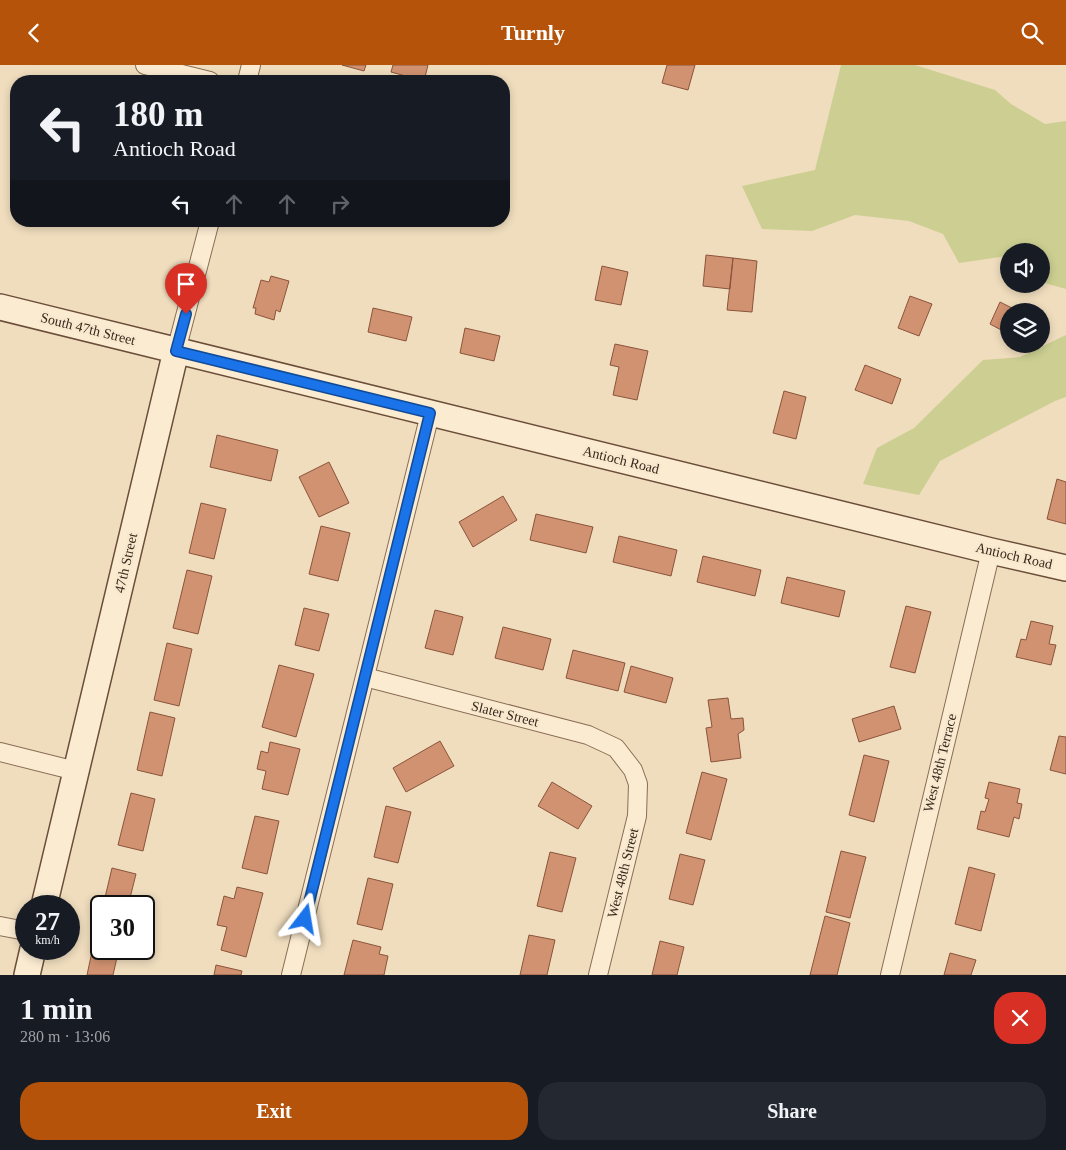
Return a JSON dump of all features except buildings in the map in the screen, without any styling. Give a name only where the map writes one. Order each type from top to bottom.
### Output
[{"type":"main road","name":"South 47th Street","points":[[0,307],[176,351]]},
{"type":"main road","name":"Antioch Road","points":[[176,351],[1066,568]]},
{"type":"main road","name":"47th Street","points":[[47,895],[176,351]]},
{"type":"main road","points":[[27,975],[30,960]]},
{"type":"street","points":[[145,65],[186,75]]},
{"type":"street","name":"47th Street","points":[[176,351],[208,227]]},
{"type":"street","points":[[291,975],[430,413]]},
{"type":"street","name":"West 48th Terrace","points":[[890,975],[991,551]]},
{"type":"street","name":"Slater Street","points":[[365,677],[588,735],[616,748],[633,770]]},
{"type":"street","points":[[0,752],[76,771]]},
{"type":"street","name":"West 48th Street","points":[[598,975],[637,816],[638,784],[633,770]]},
{"type":"street","points":[[0,926],[15,929]]},
{"type":"green space","points":[[841,65],[915,65],[995,90],[1011,104],[1045,124],[1066,121],[1066,289],[1050,285],[1050,243],[1000,243],[1000,257],[959,263],[943,234],[909,221],[855,215],[812,231],[762,229],[742,186],[815,170]]},
{"type":"green space","points":[[1066,335],[1066,397],[940,461],[919,495],[863,484],[877,448],[914,428],[983,360],[1020,357],[1028,353],[1050,353],[1050,343]]},
{"type":"route","points":[[186,314],[176,351],[430,413],[305,919]]}]
